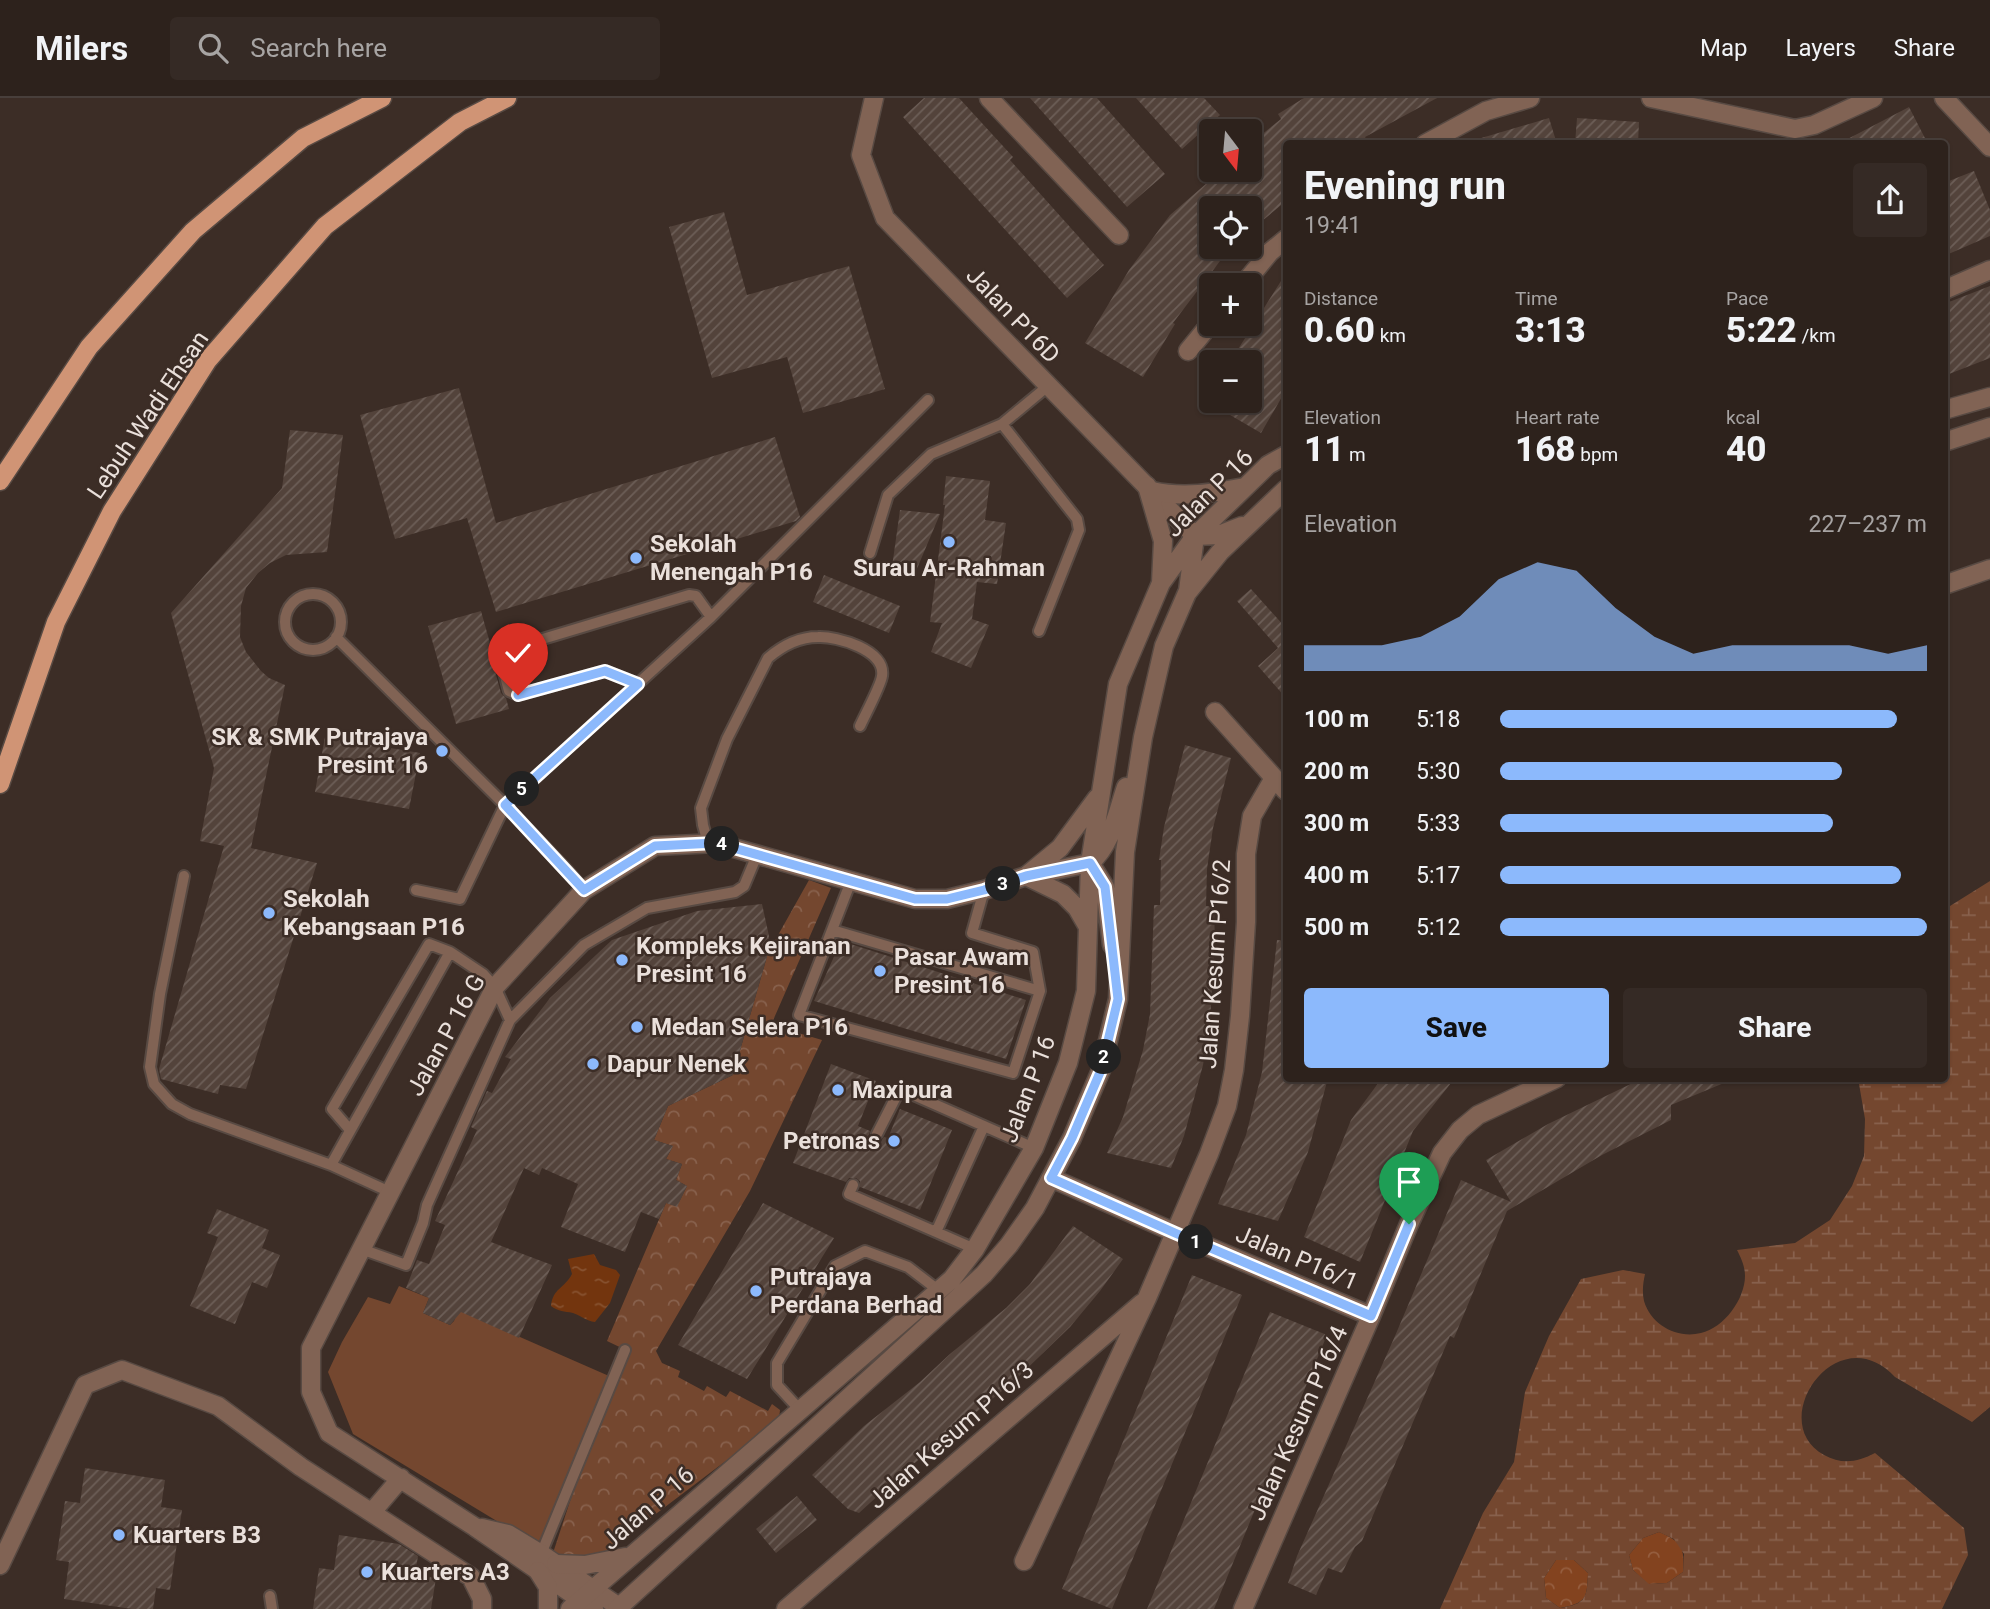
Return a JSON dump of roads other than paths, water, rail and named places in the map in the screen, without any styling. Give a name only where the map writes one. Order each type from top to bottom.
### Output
[{"type":"main road","points":[[0,481],[89,347],[193,231],[303,138],[382,98]]},
{"type":"main road","name":"Lebuh Wadi Ehsan","points":[[0,785],[56,622],[112,511],[208,360],[325,226],[460,122],[507,98]]},
{"type":"street","name":"Jalan P16D","points":[[874,98],[861,155],[885,218],[1195,536]]},
{"type":"street","points":[[989,98],[1119,235]]},
{"type":"street","points":[[1431,140],[1482,104],[1530,98]]},
{"type":"street","points":[[1651,98],[1795,130],[1814,125],[1873,98]]},
{"type":"street","points":[[1944,98],[1990,147]]},
{"type":"street","points":[[1253,273],[1283,242]]},
{"type":"street","points":[[1948,288],[1990,270]]},
{"type":"street","points":[[1188,351],[1200,336]]},
{"type":"street","points":[[1948,409],[1990,397]]},
{"type":"street","points":[[1948,441],[1990,427]]},
{"type":"street","name":"Jalan P 16","points":[[584,1601],[630,1556],[952,1279],[975,1249],[1034,1148],[1068,1063],[1086,991],[1090,863],[1118,684],[1161,583],[1195,536],[1268,466],[1283,457]]},
{"type":"street","points":[[1161,583],[1163,541],[1149,489],[1179,495],[1211,494],[1247,486]]},
{"type":"street","name":"Jalan P 16","points":[[618,1608],[984,1274],[1028,1217],[1072,1138],[1101,1070],[1118,999],[1125,852],[1143,737],[1164,646],[1188,593],[1220,552],[1283,492]]},
{"type":"street","points":[[1188,593],[1195,536],[1219,535],[1254,520]]},
{"type":"street","points":[[1948,584],[1990,569]]},
{"type":"street","points":[[1215,712],[1280,785]]},
{"type":"street","points":[[1118,999],[1105,887],[1090,863],[1108,841],[1143,737]]},
{"type":"street","name":"Jalan Kesum P16/2","points":[[1175,1233],[1227,1106],[1240,1017],[1246,922],[1246,854],[1252,816],[1280,785]]},
{"type":"street","points":[[1088,927],[1077,908],[1063,894],[1026,876],[1060,848],[1100,793]]},
{"type":"street","name":"Jalan P 16 G","points":[[618,1608],[584,1601],[545,1563],[475,1527],[329,1433],[311,1392],[312,1348],[495,988],[584,890],[655,846],[716,843],[915,899],[947,899],[1026,876],[1090,863]]},
{"type":"street","name":"Jalan Kesum P16/4","points":[[1243,1609],[1442,1153],[1460,1130],[1478,1115],[1548,1082]]},
{"type":"street","name":"Jalan P16/1","points":[[1051,1178],[1371,1316]]},
{"type":"street","name":"Jalan Kesum P16/3","points":[[1024,1561],[1175,1233]]},
{"type":"street","name":"Jalan Kesum P16/3","points":[[786,1609],[1147,1298]]},
{"type":"street","points":[[0,1565],[85,1385],[122,1370],[218,1406],[302,1467],[471,1577],[482,1600],[482,1609]]},
{"type":"street","points":[[372,1512],[401,1478]]},
{"type":"street","points":[[548,1609],[545,1563],[585,1565],[630,1556]]},
{"type":"lane","points":[[870,553],[888,495],[931,454],[1002,424],[1048,386]]},
{"type":"lane","points":[[416,890],[460,899],[505,805],[711,617],[928,400]]},
{"type":"lane","points":[[1002,424],[1077,519],[1079,530],[1039,631]]},
{"type":"lane","points":[[312,594],[328,599],[339,612],[340,629],[336,637],[330,643],[313,649],[297,644],[290,639],[286,631],[286,614],[290,606],[296,600],[312,594]]},
{"type":"lane","points":[[638,684],[605,671],[518,695],[509,691],[500,658],[506,650],[690,595],[696,596],[711,617]]},
{"type":"lane","points":[[336,637],[505,805],[584,890]]},
{"type":"lane","points":[[708,843],[701,808],[727,739],[768,658],[779,649],[798,640],[818,637],[851,642],[874,656],[881,666],[883,676],[860,726]]},
{"type":"lane","points":[[362,1249],[406,1265],[423,1223],[427,1205],[510,1020],[584,945],[647,908],[735,892],[744,886],[757,855]]},
{"type":"lane","points":[[184,876],[160,994],[150,1067],[154,1084],[172,1104],[190,1114],[331,1165],[390,1192]]},
{"type":"lane","points":[[850,881],[799,1015],[1013,1073],[1040,991],[1033,952],[972,933],[984,890]]},
{"type":"lane","points":[[832,930],[1040,991]]},
{"type":"lane","points":[[350,1130],[332,1109],[429,944],[450,952],[483,974],[495,988],[510,1020]]},
{"type":"lane","points":[[331,1165],[450,952]]},
{"type":"lane","points":[[877,1134],[900,1089],[1034,1148]]},
{"type":"lane","points":[[936,1232],[985,1126]]},
{"type":"lane","points":[[853,1185],[849,1194],[975,1249]]},
{"type":"lane","points":[[800,1410],[777,1385],[777,1363],[835,1266],[865,1251],[908,1267],[938,1290]]},
{"type":"lane","points":[[545,1563],[625,1350]]},
{"type":"lane","points":[[270,1596],[272,1609]]},
{"type":"water","points":[[594,1254],[600,1265],[616,1270],[620,1275],[610,1303],[595,1322],[551,1306],[556,1292],[572,1274],[568,1259]]},
{"type":"place","name":"Surau Ar-Rahman","points":[[949,542]]},
{"type":"place","name":"Sekolah Menengah P16","points":[[636,558]]},
{"type":"place","name":"SK & SMK Putrajaya Presint 16","points":[[442,751]]},
{"type":"place","name":"Sekolah Kebangsaan P16","points":[[269,913]]},
{"type":"place","name":"Kompleks Kejiranan Presint 16","points":[[622,960]]},
{"type":"place","name":"Pasar Awam Presint 16","points":[[880,971]]},
{"type":"place","name":"Medan Selera P16","points":[[637,1027]]},
{"type":"place","name":"Dapur Nenek","points":[[593,1064]]},
{"type":"place","name":"Maxipura","points":[[838,1090]]},
{"type":"place","name":"Petronas","points":[[894,1141]]},
{"type":"place","name":"Putrajaya Perdana Berhad","points":[[756,1291]]},
{"type":"place","name":"Kuarters B3","points":[[119,1535]]},
{"type":"place","name":"Kuarters A3","points":[[367,1572]]}]
